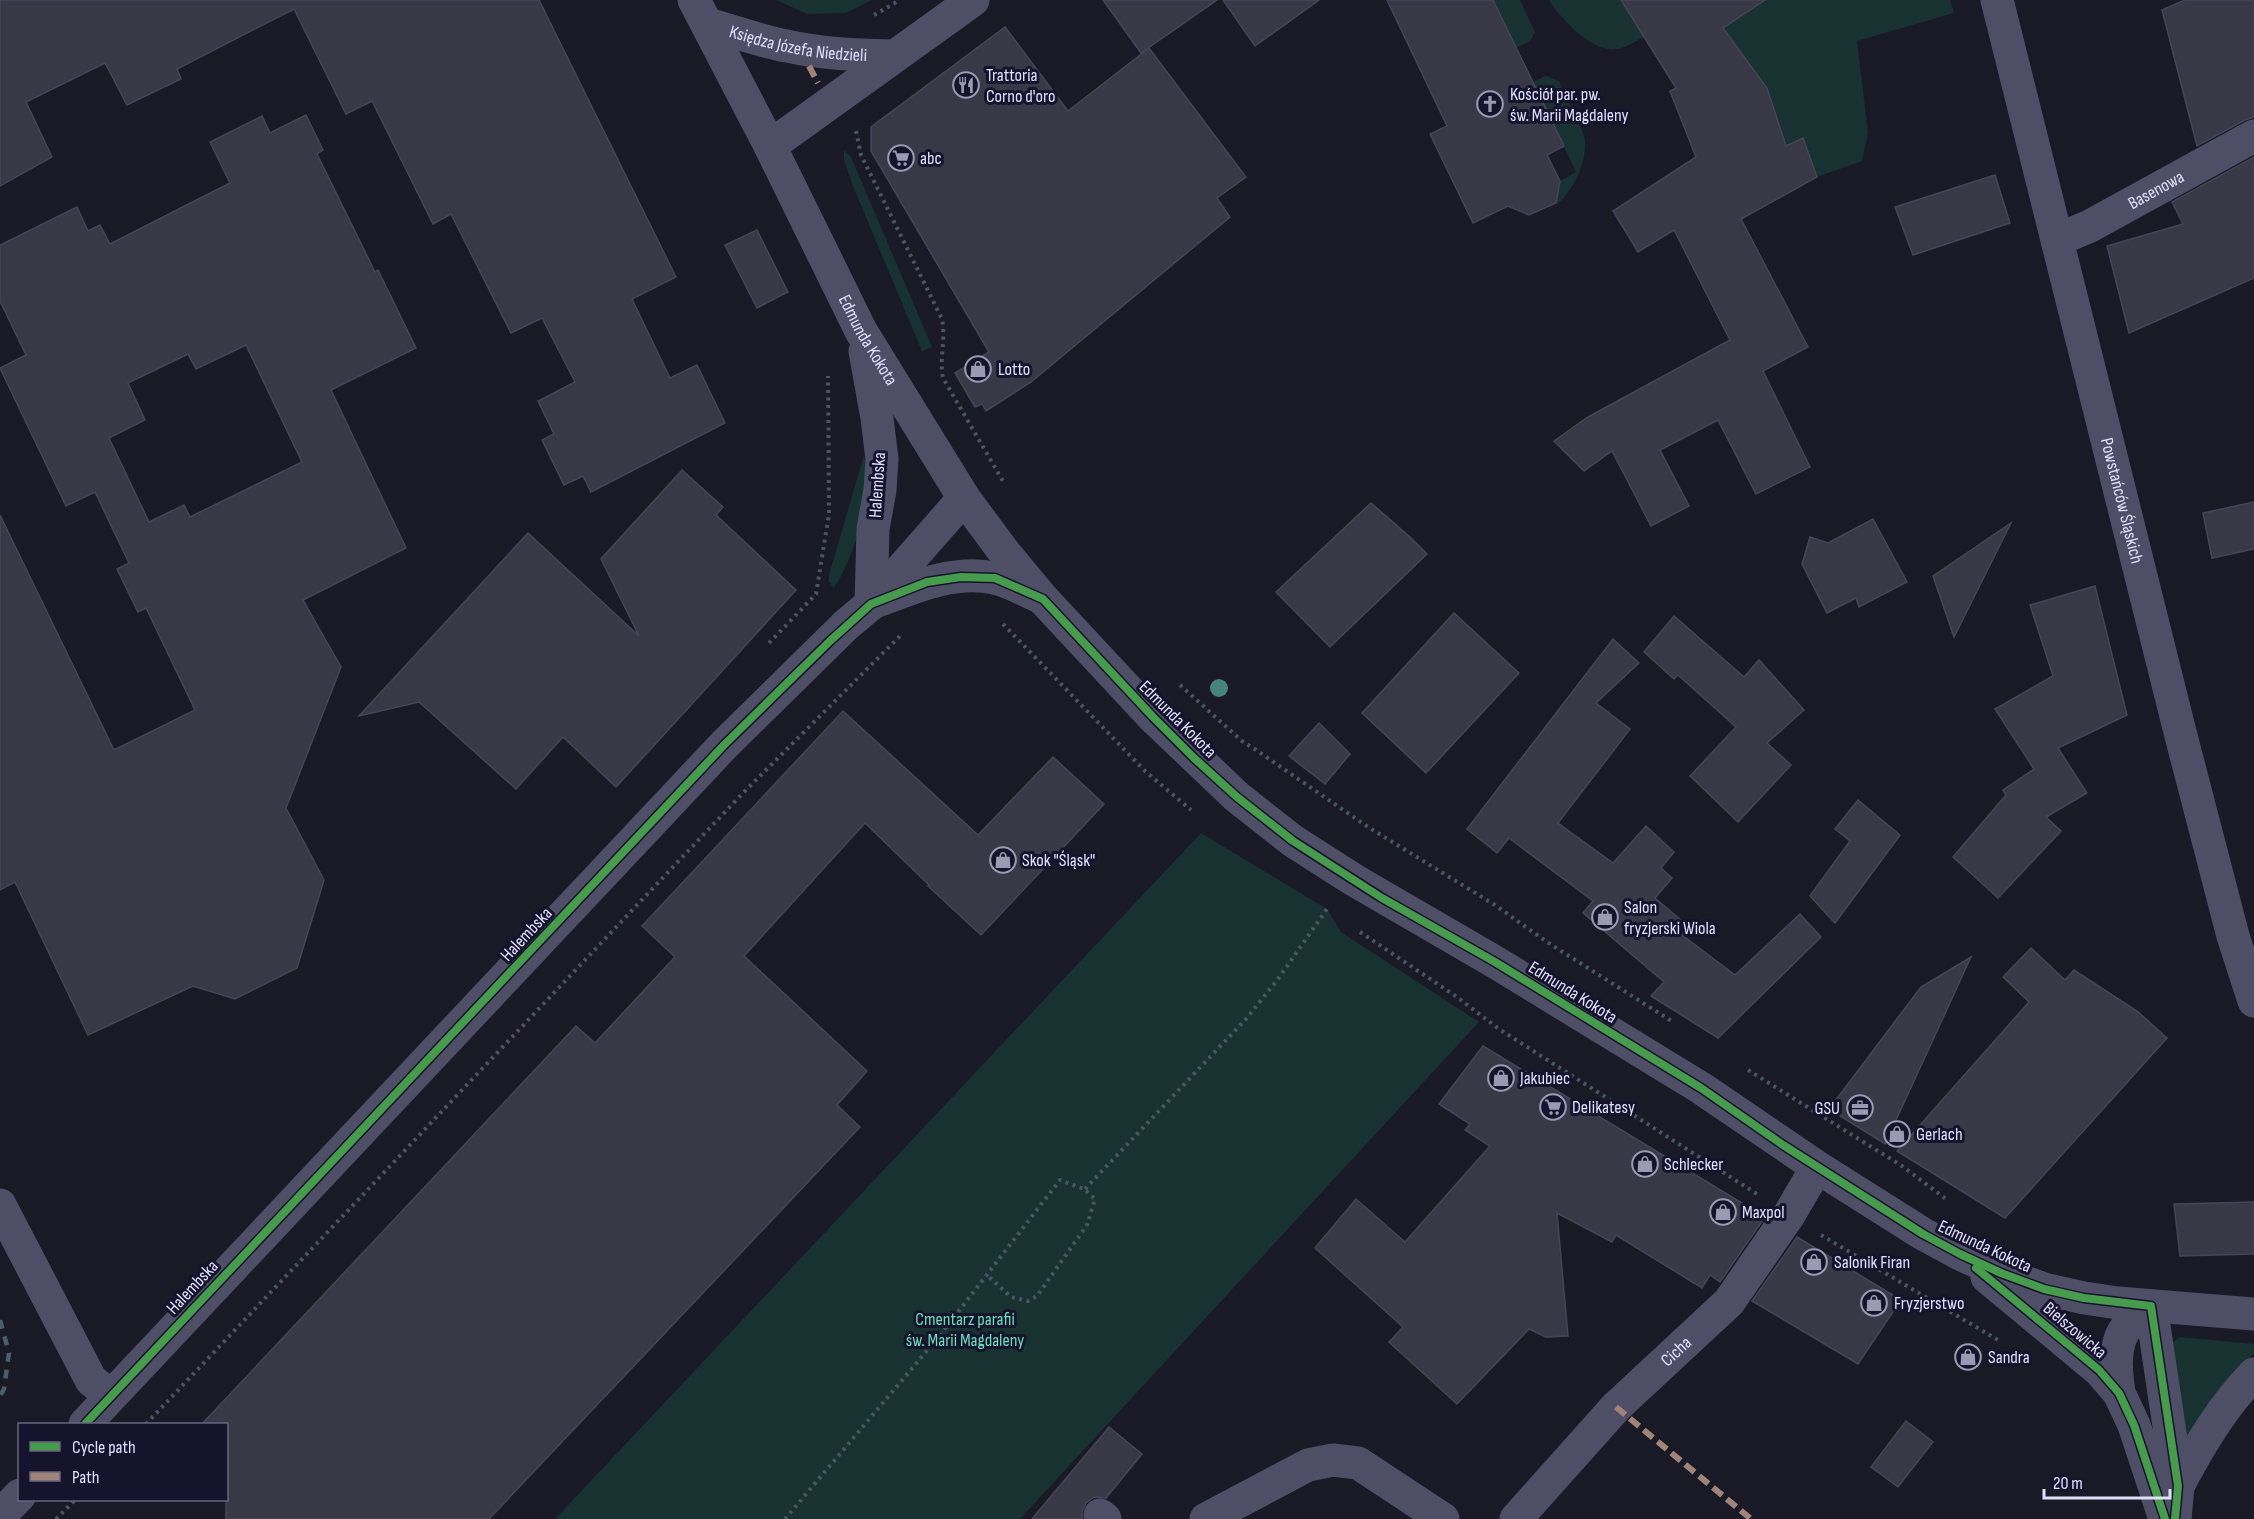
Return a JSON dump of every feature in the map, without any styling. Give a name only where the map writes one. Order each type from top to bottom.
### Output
[{"type":"street","name":"Księdza Józefa Niedzieli","points":[[770,146],[972,0]]},
{"type":"street","name":"Powstańców Śląskich","points":[[1997,0],[2183,744],[2233,936],[2254,1001]]},
{"type":"street","name":"Księdza Józefa Niedzieli","points":[[701,12],[802,49],[851,55],[893,56]]},
{"type":"street","name":"Edmunda Kokota","points":[[701,12],[861,332],[964,498],[1004,552],[1043,598],[1153,717],[1237,797],[1293,841],[1382,898],[1495,962],[1701,1088],[1817,1167],[1923,1234],[1960,1254],[2044,1289],[2084,1298],[2254,1314]]},
{"type":"street","name":"Basenowa","points":[[2056,240],[2090,226],[2254,136]]},
{"type":"street","name":"Halembska","points":[[861,332],[882,459],[880,490],[873,529],[871,604]]},
{"type":"street","name":"Halembska","points":[[87,1423],[724,745],[871,604],[964,498]]},
{"type":"street","name":"Halembska","points":[[871,604],[927,582],[961,577],[995,578],[1043,598]]},
{"type":"street","name":"Cicha","points":[[1516,1519],[1616,1407],[1729,1302],[1789,1215],[1817,1167]]},
{"type":"street","points":[[0,1205],[91,1380],[111,1396]]},
{"type":"street","name":"Bielszowicka","points":[[1960,1254],[2099,1370],[2119,1393],[2134,1425],[2165,1519]]},
{"type":"street","points":[[2151,1306],[2178,1486],[2175,1519]]},
{"type":"street","name":"Bielszowicka","points":[[2119,1393],[2115,1364],[2119,1343],[2128,1326],[2151,1306]]},
{"type":"street","points":[[2178,1486],[2199,1446],[2222,1411],[2254,1374]]},
{"type":"street","points":[[1206,1519],[1308,1465],[1333,1460],[1358,1463],[1443,1519]]},
{"type":"street","points":[[0,1516],[18,1497]]},
{"type":"path","points":[[851,123],[856,130],[861,155],[942,319],[945,334],[941,368],[943,378],[1009,491]]},
{"type":"path","points":[[767,644],[816,594],[829,514],[828,369]]},
{"type":"path","points":[[148,1423],[726,811],[877,658]]},
{"type":"path","points":[[1176,681],[1242,741],[1368,827],[1449,877]]},
{"type":"path","points":[[1084,1189],[1246,1019],[1278,979],[1327,909]]},
{"type":"path","points":[[1661,1133],[1789,1215],[2005,1344]]},
{"type":"path","points":[[785,1519],[988,1276],[1060,1180],[1084,1189],[1095,1199],[1087,1225],[1037,1296],[1028,1301],[1011,1297],[988,1276]]},
{"type":"path","points":[[56,1519],[74,1501]]},
{"type":"green space","points":[[776,0],[872,0],[846,13],[807,14]]},
{"type":"green space","points":[[1493,0],[1520,0],[1535,32],[1530,41],[1516,48]]},
{"type":"green space","points":[[1549,0],[1621,0],[1644,37],[1618,49],[1598,46],[1579,34]]},
{"type":"green space","points":[[1765,0],[1950,0],[1954,13],[1857,41],[1868,132],[1862,161],[1817,177],[1803,138],[1786,146],[1711,36]]},
{"type":"green space","points":[[1546,76],[1559,81],[1585,141],[1578,176],[1558,204],[1556,203],[1560,181],[1576,172],[1533,82]]},
{"type":"green space","points":[[844,150],[851,157],[932,347],[922,351],[853,186],[844,160]]},
{"type":"green space","points":[[864,455],[866,488],[861,524],[849,559],[834,588],[829,582],[829,575]]},
{"type":"green space","name":"Cmentarz parafii św. Marii Magdaleny","points":[[1201,833],[1327,909],[1341,932],[1479,1022],[1020,1519],[555,1519]]},
{"type":"green space","points":[[2180,1337],[2254,1344],[2254,1353],[2225,1386],[2186,1438],[2173,1342]]},
{"type":"building","points":[[0,0],[539,0],[676,277],[632,299],[670,378],[697,365],[725,423],[591,492],[583,476],[564,485],[542,440],[554,434],[538,401],[575,382],[542,318],[511,333],[451,214],[433,224],[372,101],[346,114],[294,9],[177,69],[181,79],[127,105],[105,63],[26,102],[52,157],[0,186]]},
{"type":"building","points":[[1103,0],[1217,0],[1141,53]]},
{"type":"building","points":[[1223,0],[1319,0],[1255,46]]},
{"type":"building","name":"Kościół par. pw. św. Marii Magdaleny","points":[[1387,0],[1493,0],[1564,146],[1547,155],[1560,181],[1556,203],[1529,215],[1508,206],[1473,223],[1430,134],[1447,126]]},
{"type":"building","points":[[1621,0],[1765,0],[1723,28],[1767,88],[1786,146],[1803,138],[1817,177],[1741,219],[1808,347],[1763,371],[1810,467],[1756,494],[1718,420],[1660,450],[1689,506],[1651,526],[1612,451],[1584,471],[1554,441],[1588,417],[1730,340],[1674,230],[1638,252],[1613,211],[1696,157],[1670,91],[1676,88]]},
{"type":"building","points":[[2185,0],[2254,0],[2254,117],[2197,146],[2162,10]]},
{"type":"building","points":[[1005,27],[1068,111],[1149,48],[1246,177],[1217,198],[1230,217],[1031,382],[986,411],[982,404],[975,407],[955,373],[989,352],[871,151],[871,127]]},
{"type":"building","points":[[306,115],[323,150],[317,154],[375,272],[378,270],[416,348],[331,390],[406,548],[303,600],[341,667],[286,808],[324,880],[297,968],[235,999],[193,986],[88,1035],[15,882],[0,890],[0,515],[114,750],[195,710],[146,608],[138,612],[117,569],[129,563],[95,492],[66,506],[0,368],[26,355],[0,301],[0,245],[77,207],[88,231],[100,225],[110,244],[230,183],[210,142],[262,116],[270,133]],"holes":[[[246,345],[302,462],[190,517],[184,505],[149,522],[109,438],[145,420],[128,383],[188,354],[196,369]]]},
{"type":"building","points":[[2254,157],[2254,278],[2129,333],[2107,246],[2183,224],[2172,202]]},
{"type":"building","points":[[1995,175],[2010,223],[1913,255],[1895,207]]},
{"type":"building","points":[[757,230],[788,292],[757,308],[725,245]]},
{"type":"building","points":[[682,470],[723,507],[716,515],[796,590],[616,787],[563,737],[516,789],[419,702],[359,716],[528,533],[639,636],[601,559]]},
{"type":"building","points":[[2254,502],[2254,549],[2212,558],[2203,513]]},
{"type":"building","points":[[1371,503],[1427,554],[1330,647],[1276,592]]},
{"type":"building","points":[[1873,519],[1907,582],[1859,607],[1856,598],[1827,613],[1802,564],[1810,537],[1828,543]]},
{"type":"building","points":[[2011,523],[1954,637],[1933,576]]},
{"type":"building","points":[[2095,586],[2127,715],[2058,748],[2087,793],[2046,817],[2061,831],[1998,898],[1953,857],[2006,795],[2003,790],[2034,769],[1995,709],[2053,676],[2030,605]]},
{"type":"building","points":[[1454,613],[1519,673],[1426,773],[1362,713]]},
{"type":"building","points":[[1674,616],[1744,677],[1759,660],[1804,710],[1767,743],[1791,765],[1738,822],[1690,776],[1736,727],[1678,675],[1674,679],[1644,652]]},
{"type":"building","points":[[1613,639],[1639,663],[1596,703],[1630,729],[1558,823],[1613,863],[1646,826],[1674,852],[1661,868],[1672,878],[1655,898],[1689,927],[1682,935],[1735,975],[1800,914],[1821,937],[1718,1038],[1651,996],[1664,982],[1583,913],[1593,901],[1509,838],[1497,853],[1467,829]]},
{"type":"building","points":[[843,711],[978,835],[1053,757],[1104,804],[981,935],[865,823],[744,956],[867,1071],[837,1105],[860,1127],[489,1519],[226,1519],[228,1423],[203,1423],[576,1026],[595,1043],[675,957],[642,926]]},
{"type":"building","points":[[1319,723],[1350,754],[1325,784],[1289,756]]},
{"type":"building","points":[[1858,800],[1900,835],[1835,923],[1810,896],[1850,841],[1835,829]]},
{"type":"building","points":[[2031,948],[2065,980],[2074,970],[2137,1011],[2167,1038],[2005,1218],[1897,1151],[2029,1002],[2003,977]]},
{"type":"building","points":[[1971,957],[1885,1144],[1829,1109],[1921,987]]},
{"type":"building","points":[[1483,1046],[1765,1217],[1720,1282],[1710,1275],[1702,1288],[1616,1235],[1612,1242],[1557,1213],[1568,1336],[1546,1337],[1529,1329],[1457,1404],[1389,1342],[1403,1327],[1315,1248],[1356,1199],[1405,1242],[1490,1146],[1465,1130],[1470,1124],[1439,1104]]},
{"type":"building","points":[[2254,1202],[2254,1254],[2180,1256],[2174,1204]]},
{"type":"building","points":[[1797,1237],[1901,1300],[1858,1364],[1752,1301]]},
{"type":"building","points":[[1906,1421],[1933,1442],[1898,1487],[1871,1467]]},
{"type":"building","points":[[1109,1427],[1142,1454],[1106,1498],[1094,1497],[1086,1503],[1082,1519],[1032,1519]]},
{"type":"railway","points":[[0,1320],[9,1353],[4,1389],[0,1396]]},
{"type":"marked path","points":[[809,66],[818,83]]},
{"type":"marked path","points":[[1616,1407],[1751,1519]]},
{"type":"cycle path","points":[[86,1423],[724,745],[830,641],[871,604],[927,582],[961,577],[995,578],[1043,599],[1153,717],[1237,797],[1293,841],[1382,898],[1495,962],[1701,1088],[1783,1145],[1923,1234],[1960,1254],[2044,1289],[2084,1298],[2151,1306],[2178,1486],[2175,1519]]},
{"type":"cycle path","points":[[1976,1268],[2099,1370],[2119,1393],[2134,1425],[2165,1519]]},
{"type":"place","name":"Trattoria Corno d'oro","points":[[966,85]]},
{"type":"place","name":"Kościół par. pw. św. Marii Magdaleny","points":[[1490,104]]},
{"type":"place","name":"abc","points":[[901,158]]},
{"type":"place","name":"Lotto","points":[[978,369]]},
{"type":"place","name":"Skok \"Śląsk\"","points":[[1003,860]]},
{"type":"place","name":"Salon fryzjerski Wiola","points":[[1605,917]]},
{"type":"place","name":"Jakubiec","points":[[1501,1078]]},
{"type":"place","name":"Delikatesy","points":[[1553,1107]]},
{"type":"place","name":"GSU","points":[[1860,1108]]},
{"type":"place","name":"Gerlach","points":[[1897,1134]]},
{"type":"place","name":"Schlecker","points":[[1645,1164]]},
{"type":"place","name":"Maxpol","points":[[1723,1212]]},
{"type":"place","name":"Salonik Firan","points":[[1814,1262]]},
{"type":"place","name":"Fryzjerstwo","points":[[1874,1303]]},
{"type":"place","name":"Sandra","points":[[1968,1357]]}]
